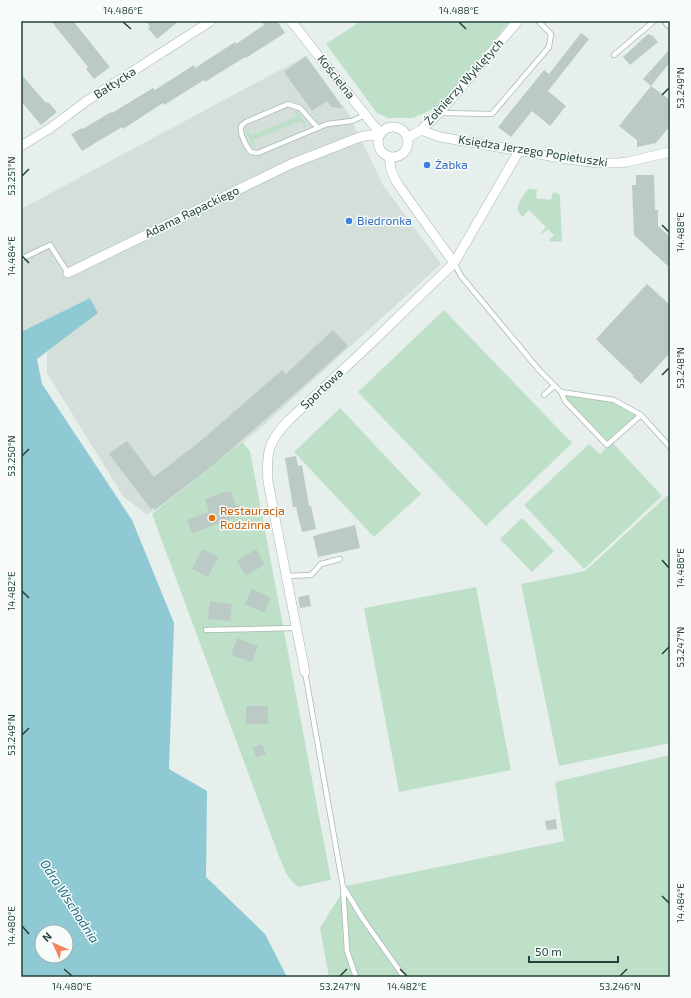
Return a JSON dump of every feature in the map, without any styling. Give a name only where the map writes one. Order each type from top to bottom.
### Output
[{"type":"street","name":"Bałtycka","points":[[21,146],[211,21]]},
{"type":"street","name":"Kościelna","points":[[291,21],[380,135]]},
{"type":"street","name":"Żołnierzy Wyklętych","points":[[407,138],[421,130],[439,113],[518,21]]},
{"type":"street","points":[[390,127],[400,129],[407,138],[408,143],[406,148],[399,155],[389,156],[384,154],[380,150],[378,144],[380,135],[390,127]]},
{"type":"street","name":"Księdza Jerzego Popiełuszki","points":[[421,130],[440,137],[584,161],[610,163],[626,162],[670,152]]},
{"type":"street","name":"Adama Rapackiego","points":[[68,273],[291,164],[360,137],[380,135]]},
{"type":"street","name":"Sportowa","points":[[305,672],[268,482],[268,454],[272,442],[280,429],[289,420],[454,263],[519,150]]},
{"type":"street","points":[[389,156],[391,170],[397,183],[454,263]]},
{"type":"lane","points":[[439,113],[492,114],[549,47],[551,34],[538,21]]},
{"type":"lane","points":[[614,55],[654,21]]},
{"type":"lane","points":[[318,128],[300,108],[288,104],[246,122],[242,125],[241,130],[247,148],[252,152],[258,153],[318,128],[327,124],[352,121],[365,115]]},
{"type":"lane","name":"Adama Rapackiego","points":[[21,259],[50,244],[68,273]]},
{"type":"lane","points":[[454,263],[461,276],[539,370],[561,392],[565,401],[607,445],[641,415]]},
{"type":"lane","points":[[544,396],[554,386]]},
{"type":"lane","points":[[561,392],[614,400],[641,415],[670,447]]},
{"type":"lane","points":[[287,576],[311,575],[321,564],[340,559]]},
{"type":"lane","points":[[206,630],[296,628]]},
{"type":"lane","points":[[305,672],[344,887],[347,951],[356,977]]},
{"type":"lane","points":[[344,887],[363,919],[404,977]]},
{"type":"shaded area","points":[[306,56],[348,113],[383,185],[441,264],[256,432],[167,502],[147,515],[123,496],[47,373],[47,352],[98,313],[90,298],[21,332],[21,209]]},
{"type":"green space","points":[[361,21],[510,21],[440,106],[413,118],[388,118],[377,113],[326,44]]},
{"type":"green space","points":[[294,109],[304,120],[305,129],[302,121],[253,140],[256,148],[252,144],[246,126],[251,135],[297,117]]},
{"type":"green space","points":[[528,189],[537,190],[536,198],[551,200],[553,192],[559,194],[562,241],[551,242],[549,240],[554,235],[548,229],[542,234],[541,233],[546,227],[529,210],[522,217],[518,211],[519,203]]},
{"type":"green space","points":[[444,310],[572,443],[486,526],[358,392]]},
{"type":"green space","points":[[561,392],[614,400],[641,415],[607,445],[565,401]]},
{"type":"green space","points":[[340,408],[421,494],[374,537],[294,452]]},
{"type":"green space","points":[[242,442],[250,451],[331,880],[298,887],[289,878],[280,859],[152,514]]},
{"type":"green space","points":[[612,442],[662,496],[584,569],[524,505],[589,444],[600,454]]},
{"type":"green space","points":[[670,493],[670,743],[559,766],[521,584],[585,571]]},
{"type":"green space","points":[[522,518],[554,551],[532,572],[500,539]]},
{"type":"green space","points":[[476,587],[511,770],[399,792],[364,608]]},
{"type":"green space","points":[[670,755],[670,977],[329,977],[320,928],[346,886],[564,841],[555,782]]},
{"type":"water","name":"Odra Wschodnia","points":[[90,298],[98,313],[37,359],[42,384],[132,520],[174,623],[169,769],[207,791],[206,877],[265,934],[287,977],[21,977],[21,332]]},
{"type":"building","points":[[51,21],[73,21],[110,67],[94,79],[86,69],[88,67]]},
{"type":"building","points":[[146,21],[179,21],[157,39],[148,28],[150,27]]},
{"type":"building","points":[[262,21],[277,21],[285,33],[205,82],[204,80],[164,105],[163,103],[123,129],[122,127],[82,151],[71,134],[82,128],[83,129],[111,112],[112,113],[153,88],[155,90],[194,65],[195,68],[235,42],[236,44],[264,25]]},
{"type":"building","points":[[581,33],[589,39],[548,91],[566,106],[550,126],[532,111],[511,137],[498,127],[544,70],[549,74]]},
{"type":"building","points":[[648,34],[653,36],[658,42],[630,65],[623,57]]},
{"type":"building","points":[[670,49],[670,62],[651,86],[643,79]]},
{"type":"building","points":[[306,56],[343,108],[331,107],[327,101],[312,111],[284,72]]},
{"type":"building","points":[[21,74],[46,103],[48,102],[57,112],[41,125],[21,101]]},
{"type":"building","points":[[651,86],[670,100],[670,126],[656,143],[637,147],[637,140],[619,126]]},
{"type":"building","points":[[636,175],[654,175],[655,210],[658,210],[658,226],[670,237],[670,268],[634,235],[632,185],[636,185]]},
{"type":"building","points":[[647,284],[670,305],[670,353],[641,384],[596,339]]},
{"type":"building","points":[[333,330],[348,346],[213,465],[155,510],[153,508],[151,509],[109,454],[127,441],[154,477],[197,444],[282,370],[286,374]]},
{"type":"building","points":[[296,456],[298,466],[302,465],[309,506],[311,506],[316,529],[302,532],[296,507],[293,507],[285,458]]},
{"type":"building","points":[[228,491],[229,493],[231,492],[236,506],[238,505],[242,515],[192,533],[187,520],[209,512],[205,499]]},
{"type":"building","points":[[355,525],[360,548],[318,557],[313,536]]},
{"type":"building","points":[[202,549],[218,557],[208,577],[192,569]]},
{"type":"building","points":[[256,549],[265,564],[246,576],[237,561]]},
{"type":"building","points":[[252,589],[271,598],[264,613],[245,604]]},
{"type":"building","points":[[309,595],[311,606],[300,608],[298,597]]},
{"type":"building","points":[[210,601],[232,604],[230,621],[208,619]]},
{"type":"building","points":[[237,638],[258,646],[252,662],[231,655]]},
{"type":"building","points":[[246,706],[268,706],[268,724],[246,724]]},
{"type":"building","points":[[262,744],[266,754],[256,757],[253,747]]},
{"type":"building","points":[[556,819],[557,829],[547,830],[545,821]]},
{"type":"place","name":"Żabka","points":[[427,165]]},
{"type":"place","name":"Biedronka","points":[[349,221]]},
{"type":"place","name":"Restauracja Rodzinna","points":[[212,518]]}]
